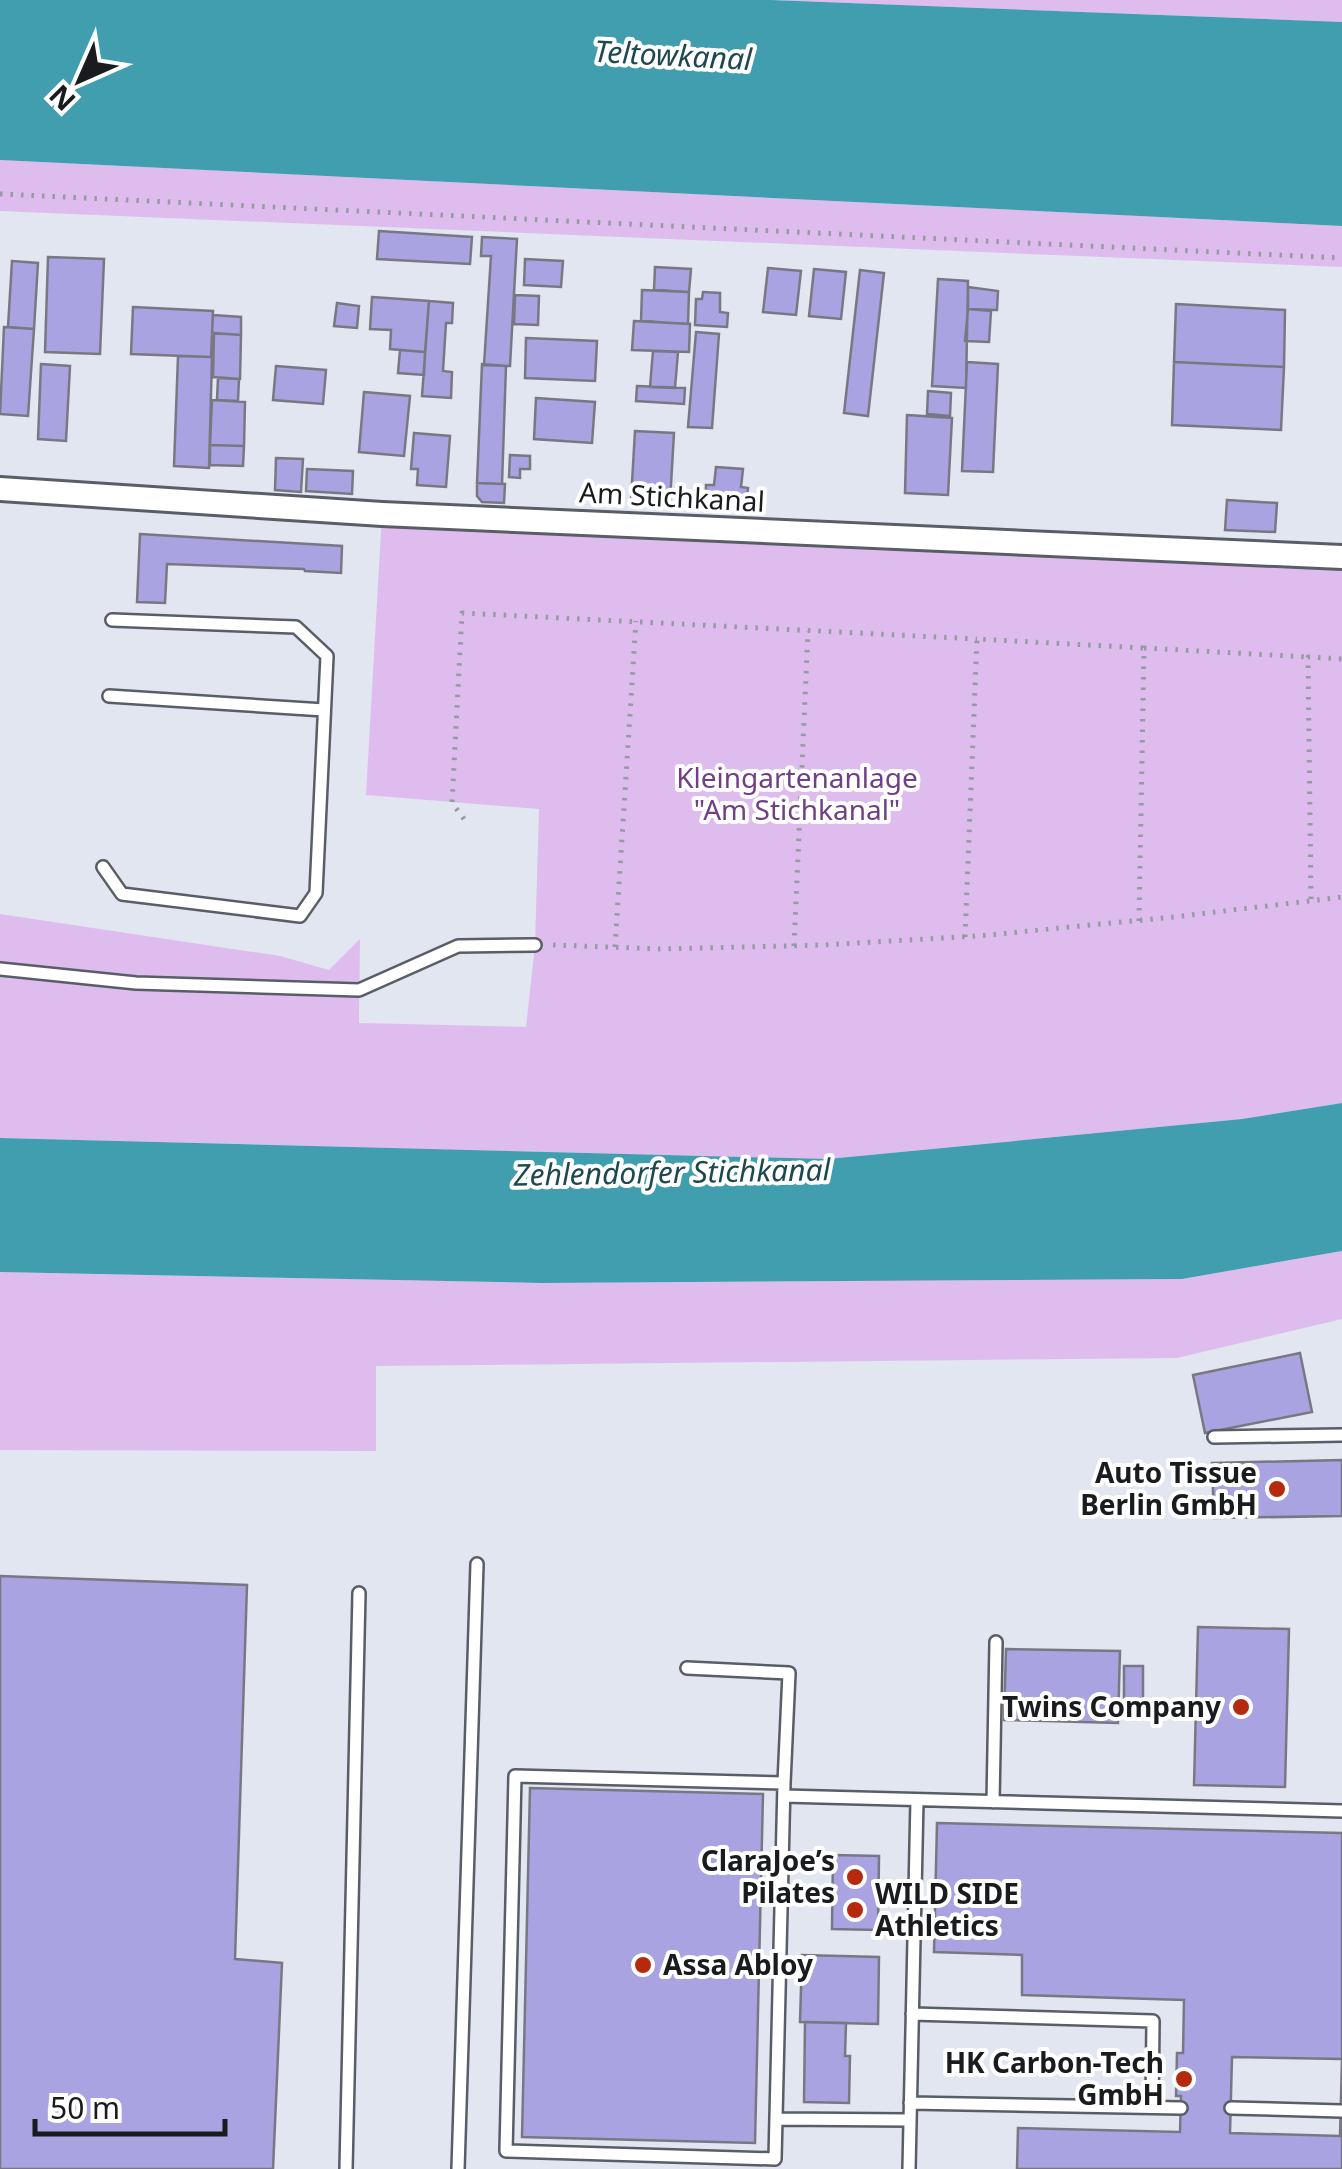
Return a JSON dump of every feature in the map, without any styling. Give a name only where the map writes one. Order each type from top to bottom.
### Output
[{"type":"street","name":"Am Stichkanal","points":[[0,490],[382,514],[1342,557]]},
{"type":"lane","points":[[102,867],[122,894],[300,916],[316,893],[327,656],[296,627],[112,620]]},
{"type":"lane","points":[[109,696],[324,710]]},
{"type":"lane","points":[[0,969],[136,983],[359,990],[458,946],[535,945]]},
{"type":"lane","points":[[1214,1437],[1342,1436]]},
{"type":"lane","points":[[458,2169],[477,1564]]},
{"type":"lane","points":[[346,2169],[360,1592]]},
{"type":"lane","points":[[992,1802],[996,1642]]},
{"type":"lane","points":[[688,1668],[788,1674],[784,1790],[775,2158],[506,2152],[514,1776],[784,1790],[917,1800],[1342,1811]]},
{"type":"lane","points":[[908,2169],[917,1800]]},
{"type":"lane","points":[[912,2014],[1153,2020],[1152,2107]]},
{"type":"lane","points":[[910,2103],[1181,2108]]},
{"type":"lane","points":[[1231,2108],[1341,2110]]},
{"type":"lane","points":[[776,2119],[910,2120]]},
{"type":"path","points":[[0,194],[1342,258]]},
{"type":"path","points":[[464,819],[452,803],[462,613],[1342,659]]},
{"type":"path","points":[[615,947],[636,621]]},
{"type":"path","points":[[794,946],[808,631]]},
{"type":"path","points":[[965,937],[977,639]]},
{"type":"path","points":[[1139,921],[1144,648]]},
{"type":"path","points":[[1308,656],[1312,900]]},
{"type":"path","points":[[535,945],[662,949],[965,937],[1342,897]]},
{"type":"green space","points":[[771,0],[1342,0],[1342,22]]},
{"type":"green space","points":[[0,160],[1342,226],[1342,267],[0,211]]},
{"type":"green space","name":"Kleingartenanlage \"Am Stichkanal\"","points":[[382,514],[1342,570],[1342,1103],[1242,1119],[828,1159],[0,1138],[0,914],[280,956],[329,970],[360,939],[359,1023],[526,1027],[535,945],[539,809],[366,795]]},
{"type":"green space","points":[[1342,1251],[1342,1319],[1177,1358],[376,1366],[376,1451],[0,1450],[0,1272],[541,1283],[1182,1279]]},
{"type":"water","name":"Teltowkanal","points":[[0,0],[771,0],[1342,22],[1342,226],[0,160]]},
{"type":"water","name":"Zehlendorfer Stichkanal","points":[[1342,1103],[1342,1251],[1182,1279],[541,1283],[0,1272],[0,1138],[828,1159],[1242,1119]]},
{"type":"building","points":[[379,231],[472,237],[470,264],[377,259]]},
{"type":"building","points":[[482,237],[517,239],[510,366],[484,365],[491,256],[481,256]]},
{"type":"building","points":[[48,257],[104,259],[100,354],[45,352]]},
{"type":"building","points":[[525,259],[563,261],[561,287],[524,285]]},
{"type":"building","points":[[12,261],[38,263],[34,329],[8,327]]},
{"type":"building","points":[[655,267],[691,269],[689,292],[654,290]]},
{"type":"building","points":[[768,268],[801,271],[796,315],[763,312]]},
{"type":"building","points":[[814,269],[846,272],[841,319],[809,316]]},
{"type":"building","points":[[860,270],[884,273],[868,416],[844,413]]},
{"type":"building","points":[[938,279],[968,281],[966,388],[932,386]]},
{"type":"building","points":[[968,287],[998,291],[997,310],[968,309]]},
{"type":"building","points":[[642,290],[689,292],[688,324],[641,321]]},
{"type":"building","points":[[703,292],[720,293],[720,312],[728,313],[727,327],[695,325],[696,299],[702,299]]},
{"type":"building","points":[[515,295],[539,296],[538,325],[514,324]]},
{"type":"building","points":[[372,297],[429,301],[425,352],[390,349],[391,330],[370,329]]},
{"type":"building","points":[[429,301],[453,303],[452,323],[446,323],[443,371],[452,372],[451,398],[422,396]]},
{"type":"building","points":[[337,303],[359,306],[357,328],[334,326]]},
{"type":"building","points":[[1176,304],[1285,310],[1284,367],[1174,362]]},
{"type":"building","points":[[133,307],[213,311],[211,357],[131,354]]},
{"type":"building","points":[[968,309],[991,311],[989,342],[965,341]]},
{"type":"building","points":[[213,315],[241,317],[241,335],[212,333]]},
{"type":"building","points":[[634,321],[690,324],[689,352],[632,350]]},
{"type":"building","points":[[4,327],[34,329],[28,416],[0,414]]},
{"type":"building","points":[[696,332],[719,334],[712,428],[688,427]]},
{"type":"building","points":[[214,333],[241,335],[240,379],[213,377]]},
{"type":"building","points":[[526,338],[597,341],[595,381],[525,378]]},
{"type":"building","points":[[400,350],[425,352],[424,375],[398,373]]},
{"type":"building","points":[[653,351],[678,352],[675,388],[650,387]]},
{"type":"building","points":[[178,356],[212,357],[209,468],[174,466]]},
{"type":"building","points":[[967,362],[998,364],[993,472],[962,471]]},
{"type":"building","points":[[1174,362],[1284,367],[1281,430],[1172,425]]},
{"type":"building","points":[[41,364],[70,366],[66,441],[38,439]]},
{"type":"building","points":[[482,364],[506,366],[502,484],[477,483]]},
{"type":"building","points":[[276,366],[326,370],[323,404],[273,400]]},
{"type":"building","points":[[218,378],[239,379],[238,401],[217,400]]},
{"type":"building","points":[[637,386],[685,388],[684,404],[636,401]]},
{"type":"building","points":[[928,391],[951,393],[950,416],[927,414]]},
{"type":"building","points":[[364,392],[410,396],[404,456],[359,452]]},
{"type":"building","points":[[536,398],[595,402],[592,443],[534,439]]},
{"type":"building","points":[[212,400],[245,402],[244,446],[210,445]]},
{"type":"building","points":[[907,415],[952,418],[948,495],[905,493]]},
{"type":"building","points":[[635,431],[674,433],[670,502],[631,500]]},
{"type":"building","points":[[414,433],[450,436],[446,487],[417,485],[418,469],[411,469]]},
{"type":"building","points":[[210,445],[244,446],[243,466],[210,465]]},
{"type":"building","points":[[510,455],[530,456],[530,469],[520,469],[520,478],[509,477]]},
{"type":"building","points":[[276,458],[303,459],[301,492],[275,490]]},
{"type":"building","points":[[716,467],[743,469],[741,487],[748,488],[747,497],[706,494],[706,485],[714,485]]},
{"type":"building","points":[[307,469],[353,471],[352,494],[306,491]]},
{"type":"building","points":[[477,483],[505,484],[504,503],[482,502],[477,496]]},
{"type":"building","points":[[1227,500],[1277,503],[1275,532],[1225,530]]},
{"type":"building","points":[[140,534],[342,546],[341,573],[167,564],[165,603],[137,602]]},
{"type":"building","points":[[1300,1353],[1312,1412],[1205,1433],[1193,1375]]},
{"type":"building","name":"Auto Tissue Berlin GmbH","points":[[1342,1460],[1342,1516],[1214,1518],[1212,1463]]},
{"type":"building","points":[[0,1576],[247,1585],[235,1959],[282,1963],[273,2169],[0,2169]]},
{"type":"building","name":"Twins Company","points":[[1198,1627],[1289,1629],[1285,1787],[1194,1785]]},
{"type":"building","points":[[1006,1649],[1120,1651],[1118,1723],[1004,1720]]},
{"type":"building","points":[[1124,1666],[1143,1666],[1143,1703],[1156,1702],[1156,1711],[1124,1711]]},
{"type":"building","name":"Assa Abloy","points":[[530,1788],[763,1794],[755,2143],[522,2137]]},
{"type":"building","points":[[937,1823],[1342,1833],[1342,2059],[1342,2169],[1017,2169],[1018,2128],[1180,2132],[1177,2053],[1183,2053],[1184,2000],[1022,1995],[1022,1955],[934,1952]],"holes":[[[1232,2057],[1342,2059],[1340,2136],[1230,2133]]]},
{"type":"building","points":[[833,1855],[879,1856],[878,1930],[832,1929]]},
{"type":"building","points":[[802,1955],[879,1957],[878,2024],[800,2022]]},
{"type":"building","points":[[805,2022],[846,2023],[849,2103],[804,2102]]},
{"type":"place","name":"Auto Tissue Berlin GmbH","points":[[1277,1489]]},
{"type":"place","name":"Twins Company","points":[[1241,1707]]},
{"type":"place","name":"ClaraJoe’s Pilates","points":[[855,1877]]},
{"type":"place","name":"WILD SIDE Athletics","points":[[855,1910]]},
{"type":"place","name":"Assa Abloy","points":[[643,1965]]},
{"type":"place","name":"HK Carbon-Tech GmbH","points":[[1184,2079]]}]
